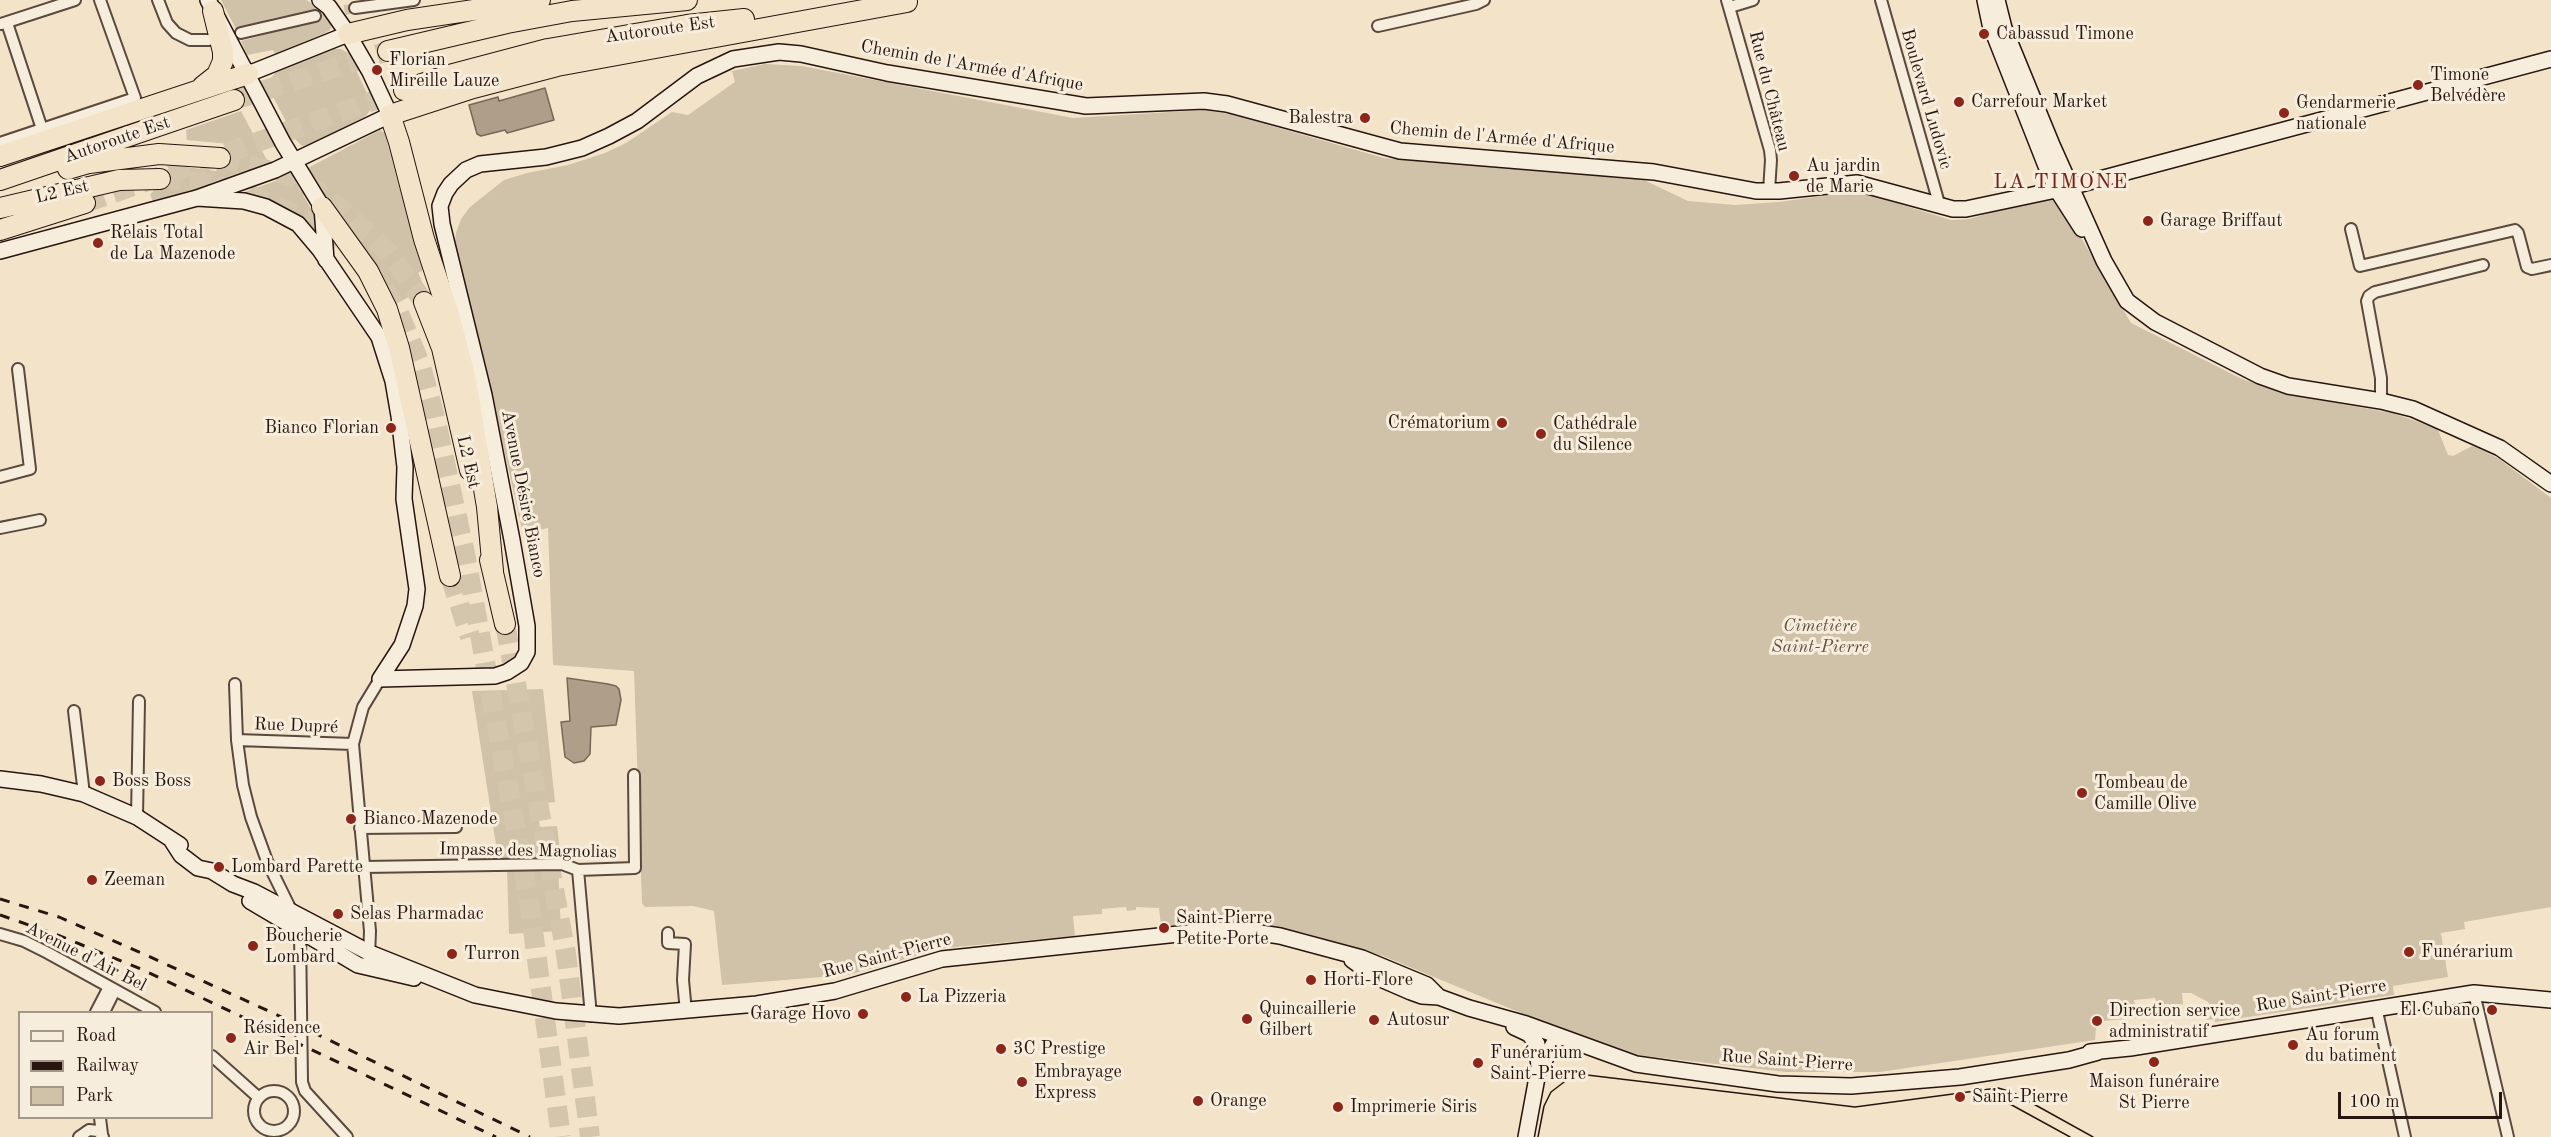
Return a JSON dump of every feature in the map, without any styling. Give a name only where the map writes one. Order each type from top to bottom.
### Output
[{"type":"highway","points":[[348,34],[408,20],[540,0]]},
{"type":"highway","name":"Autoroute Est","points":[[388,51],[507,23],[561,13],[687,0]]},
{"type":"highway","points":[[493,571],[485,496],[466,380],[390,115],[473,88],[557,66],[915,1]]},
{"type":"highway","name":"Autoroute Est","points":[[404,90],[548,49],[594,40],[687,25],[915,1]]},
{"type":"highway","points":[[195,92],[217,75],[223,61],[223,52],[211,5]]},
{"type":"highway","points":[[0,156],[248,74]]},
{"type":"highway","name":"Autoroute Est","points":[[0,180],[234,100]]},
{"type":"highway","name":"L2 Est","points":[[0,187],[89,163],[159,154],[220,158]]},
{"type":"highway","name":"L2 Est","points":[[0,208],[119,180],[160,179]]},
{"type":"highway","points":[[0,230],[85,203]]},
{"type":"highway","points":[[322,207],[368,271],[387,309],[399,348],[450,576]]},
{"type":"highway","name":"L2 Est","points":[[424,303],[442,348],[506,624]]},
{"type":"street","points":[[42,129],[3,24],[51,4],[75,0]]},
{"type":"street","points":[[0,143],[135,98],[100,0]]},
{"type":"street","points":[[158,0],[167,23],[176,33],[190,40],[209,40]]},
{"type":"street","points":[[0,251],[197,198],[275,170],[390,115],[370,72],[348,34],[329,7],[320,0]]},
{"type":"street","points":[[356,8],[414,0]]},
{"type":"street","points":[[1378,26],[1476,4],[1484,0]]},
{"type":"street","points":[[1728,3],[1753,0]]},
{"type":"street","name":"Boulevard Ludovic","points":[[1881,0],[1940,207]]},
{"type":"street","points":[[1985,0],[1990,24],[2008,54],[2064,188],[2127,301],[2155,322],[2238,366],[2288,386],[2381,400],[2413,409],[2500,448],[2551,484]]},
{"type":"street","points":[[1997,0],[2008,54]]},
{"type":"street","name":"Rue du Château","points":[[1728,3],[1770,150],[1772,160],[1769,191]]},
{"type":"street","points":[[211,5],[293,161],[322,207],[326,260]]},
{"type":"street","points":[[241,33],[315,16]]},
{"type":"street","points":[[248,74],[348,34]]},
{"type":"street","name":"Chemin de l'Armée d'Afrique","points":[[445,193],[466,170],[480,164],[546,157],[582,148],[637,121],[697,76],[719,64],[750,55],[779,52],[801,54],[887,73],[1073,105],[1100,106],[1204,101],[1227,104],[1400,151],[1654,172],[1738,189],[1769,191],[1857,183],[1940,207],[1966,209],[2064,188],[2551,59]]},
{"type":"street","name":"Avenue Désiré Bianco","points":[[380,679],[495,676],[521,663],[527,652],[527,626],[484,395],[442,224],[440,206],[445,193]]},
{"type":"street","points":[[197,198],[244,201],[286,217],[303,230],[379,337],[393,381],[405,467],[404,499],[417,589],[415,606],[402,645],[363,707],[353,744],[370,953],[363,960],[349,961]]},
{"type":"street","points":[[2351,229],[2360,266],[2515,230],[2518,233],[2527,267],[2532,269],[2551,265]]},
{"type":"street","points":[[2381,400],[2381,378],[2367,301],[2369,296],[2483,265]]},
{"type":"street","points":[[0,477],[30,468],[18,369]]},
{"type":"street","points":[[0,528],[40,520]]},
{"type":"street","points":[[235,684],[237,740],[243,785],[251,818],[267,861],[300,932],[300,1065],[305,1091],[347,1137]]},
{"type":"street","points":[[137,817],[139,701]]},
{"type":"street","points":[[74,711],[84,794]]},
{"type":"street","name":"Rue Dupré","points":[[237,740],[353,744]]},
{"type":"street","name":"Impasse des Magnolias","points":[[364,867],[562,864],[578,870],[635,868],[634,775]]},
{"type":"street","points":[[0,779],[41,784],[84,794],[137,817],[172,841],[181,855],[198,868],[212,872],[233,884]]},
{"type":"street","points":[[360,828],[456,827]]},
{"type":"street","points":[[578,870],[591,1016]]},
{"type":"street","name":"Rue Saint-Pierre","points":[[233,884],[254,892],[370,953],[441,983],[505,1003],[591,1016],[686,1012],[815,995],[942,959],[1206,931],[1263,932],[1362,958],[1427,985],[1439,997],[1526,1024],[1556,1041],[1624,1061],[1662,1069],[1778,1084],[1814,1086],[1851,1086],[1960,1077],[2064,1061],[2098,1052],[2474,993],[2551,1000]]},
{"type":"street","name":"Rue Saint-Pierre","points":[[233,884],[248,899],[349,961],[381,972],[441,983]]},
{"type":"street","points":[[668,933],[668,943],[689,945],[686,1012]]},
{"type":"street","name":"Avenue d'Air Bel","points":[[0,934],[24,941],[153,1011]]},
{"type":"street","points":[[97,1011],[112,988]]},
{"type":"street","points":[[104,1011],[112,988]]},
{"type":"street","points":[[2474,993],[2508,1137]]},
{"type":"street","points":[[2376,1007],[2405,1137]]},
{"type":"street","points":[[1499,1017],[1534,1040],[1540,1054],[1526,1137]]},
{"type":"street","points":[[1539,1069],[1556,1041]]},
{"type":"street","points":[[213,1057],[259,1098]]},
{"type":"street","points":[[273,1090],[282,1092],[292,1101],[294,1113],[291,1122],[273,1134],[260,1125],[255,1118],[254,1109],[259,1098],[273,1090]]},
{"type":"street","points":[[292,1101],[305,1091]]},
{"type":"street","points":[[79,1137],[89,1130],[91,1119]]},
{"type":"street","points":[[100,1119],[103,1136]]},
{"type":"street","points":[[89,1130],[103,1136]]},
{"type":"green space","points":[[221,0],[306,0],[316,6],[332,23],[330,30],[325,33],[275,54],[273,50],[247,55],[241,41],[320,20],[313,11],[273,18],[237,31]]},
{"type":"green space","points":[[334,49],[341,49],[348,53],[373,106],[366,116],[311,145],[302,146],[295,139],[267,85],[276,72]]},
{"type":"green space","name":"Cimetière Saint-Pierre","points":[[765,64],[802,66],[1073,118],[1204,110],[1230,114],[1384,158],[1642,179],[1688,201],[1735,205],[1779,202],[1858,191],[1951,220],[1969,219],[2046,197],[2059,200],[2131,323],[2240,378],[2280,393],[2392,413],[2438,430],[2448,455],[2453,456],[2472,446],[2480,449],[2498,458],[2551,498],[2551,907],[2464,922],[2465,929],[2441,933],[2448,977],[2393,986],[2394,995],[2215,1022],[2215,1019],[2206,1020],[2214,1012],[2208,1002],[2191,993],[2182,993],[2183,1004],[2157,1009],[2155,998],[2134,1000],[2137,1018],[2102,1021],[2096,1029],[2095,1040],[1880,1072],[1786,1072],[1628,1054],[1608,1049],[1383,956],[1305,933],[1248,922],[1161,926],[1159,908],[1136,907],[1136,910],[1127,911],[1126,907],[1102,909],[1102,914],[1073,916],[1075,936],[945,948],[848,975],[722,985],[714,911],[693,906],[645,907],[642,903],[634,671],[553,665],[548,528],[523,534],[488,378],[454,247],[461,219],[470,207],[504,180],[568,165],[605,153],[626,143],[672,112],[688,115],[735,82],[732,71]]},
{"type":"green space","points":[[241,111],[267,160],[264,164],[154,203],[150,195],[171,168],[216,171],[229,144],[187,140],[186,130]]},
{"type":"green space","points":[[380,130],[385,133],[412,235],[425,269],[418,273],[425,288],[394,305],[354,236],[306,169]]},
{"type":"green space","points":[[287,177],[295,181],[313,212],[321,242],[233,196]]},
{"type":"green space","points":[[543,689],[555,802],[536,804],[540,827],[557,826],[561,860],[499,864],[472,691]]},
{"type":"green space","points":[[558,867],[561,931],[509,934],[507,869]]},
{"type":"shaded area","points":[[545,88],[554,120],[507,133],[505,130],[481,136],[477,134],[469,105],[498,97],[499,101]]},
{"type":"shaded area","points":[[567,678],[616,686],[619,689],[621,700],[616,725],[591,727],[590,754],[584,761],[574,763],[565,757],[561,722],[570,721]]},
{"type":"tunnel","points":[[315,16],[355,8]]},
{"type":"tunnel","points":[[234,100],[388,51]]},
{"type":"tunnel","points":[[85,203],[404,90]]},
{"type":"tunnel","points":[[220,158],[291,176],[319,192],[389,253],[424,302]]},
{"type":"tunnel","points":[[160,179],[196,181],[239,190],[301,217],[339,241]]},
{"type":"tunnel","points":[[384,288],[398,311],[420,363],[435,417],[465,553],[529,901],[561,1137]]},
{"type":"tunnel","points":[[450,576],[470,637]]},
{"type":"tunnel","points":[[505,624],[566,954],[590,1137]]},
{"type":"tram line","points":[[1538,1137],[1544,1106],[1551,1092],[1568,1079],[1587,1075],[1855,1107],[1998,1088],[2012,1092],[2093,1137]]},
{"type":"tram line","points":[[1978,1095],[1999,1098],[2070,1137]]},
{"type":"railway","points":[[0,899],[59,917],[148,956],[273,1013],[530,1137]]},
{"type":"railway","points":[[0,915],[55,934],[141,969],[496,1137]]},
{"type":"place","name":"Cabassud Timone","points":[[1984,34]]},
{"type":"place","name":"Florian Mireille Lauze","points":[[377,70]]},
{"type":"place","name":"Timone Belvédère","points":[[2418,85]]},
{"type":"place","name":"Carrefour Market","points":[[1959,102]]},
{"type":"place","name":"Gendarmerie nationale","points":[[2284,113]]},
{"type":"place","name":"Balestra","points":[[1365,118]]},
{"type":"place","name":"Au jardin de Marie","points":[[1794,176]]},
{"type":"place","name":"Garage Briffaut","points":[[2148,221]]},
{"type":"place","name":"Relais Total de La Mazenode","points":[[98,243]]},
{"type":"place","name":"Crématorium","points":[[1502,423]]},
{"type":"place","name":"Bianco Florian","points":[[391,428]]},
{"type":"place","name":"Cathédrale du Silence","points":[[1541,434]]},
{"type":"place","name":"Boss Boss","points":[[100,781]]},
{"type":"place","name":"Tombeau de Camille Olive","points":[[2082,793]]},
{"type":"place","name":"Bianco Mazenode","points":[[351,819]]},
{"type":"place","name":"Lombard Parette","points":[[219,867]]},
{"type":"place","name":"Zeeman","points":[[92,880]]},
{"type":"place","name":"Selas Pharmadac","points":[[338,914]]},
{"type":"place","name":"Saint-Pierre Petite Porte","points":[[1164,928]]},
{"type":"place","name":"Boucherie Lombard","points":[[253,946]]},
{"type":"place","name":"Funérarium","points":[[2409,952]]},
{"type":"place","name":"Turron","points":[[452,954]]},
{"type":"place","name":"Horti-Flore","points":[[1311,980]]},
{"type":"place","name":"La Pizzeria","points":[[906,997]]},
{"type":"place","name":"El Cubano","points":[[2492,1010]]},
{"type":"place","name":"Garage Hovo","points":[[863,1014]]},
{"type":"place","name":"Quincaillerie Gilbert","points":[[1247,1019]]},
{"type":"place","name":"Autosur","points":[[1374,1020]]},
{"type":"place","name":"Direction service administratif","points":[[2097,1021]]},
{"type":"place","name":"Résidence Air Bel","points":[[231,1038]]},
{"type":"place","name":"Au forum du batiment","points":[[2293,1045]]},
{"type":"place","name":"3C Prestige","points":[[1001,1049]]},
{"type":"place","name":"Maison funéraire St Pierre","points":[[2154,1062]]},
{"type":"place","name":"Funérarium Saint-Pierre","points":[[1478,1063]]},
{"type":"place","name":"Embrayage Express","points":[[1022,1082]]},
{"type":"place","name":"Saint-Pierre","points":[[1960,1097]]},
{"type":"place","name":"Orange","points":[[1198,1101]]},
{"type":"place","name":"Imprimerie Siris","points":[[1338,1107]]},
{"type":"district","name":"LA TIMONE","points":[[2061,182]]}]
